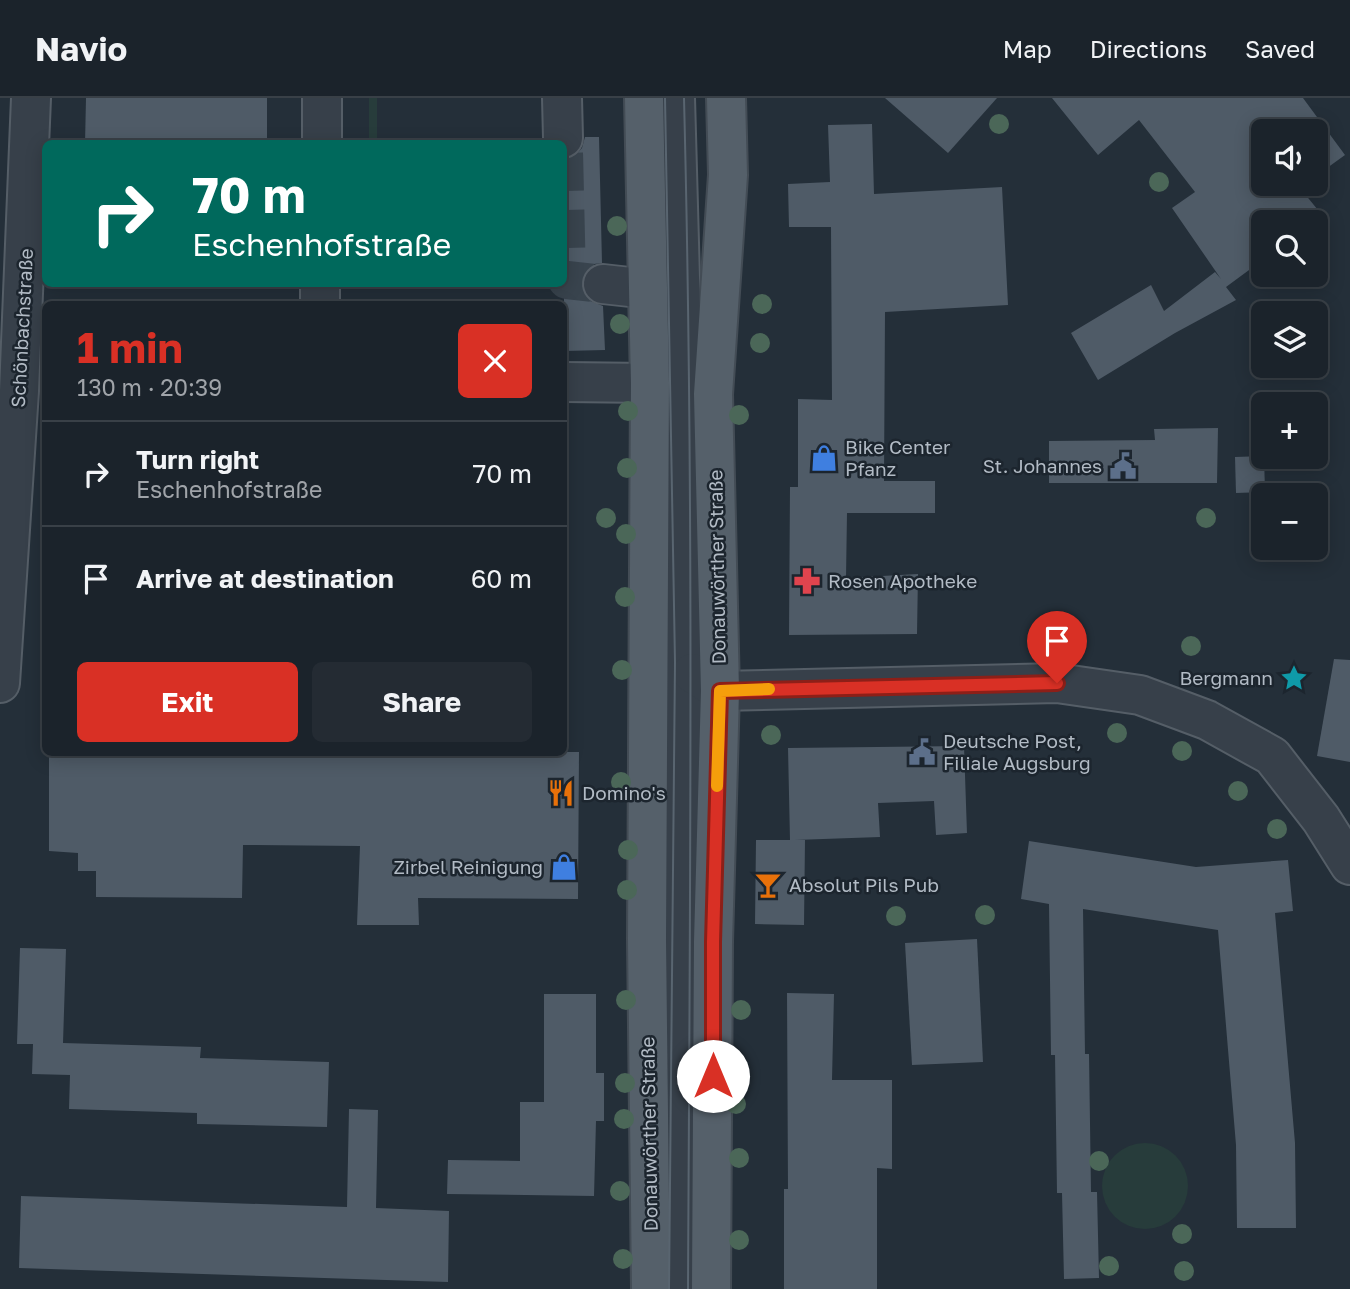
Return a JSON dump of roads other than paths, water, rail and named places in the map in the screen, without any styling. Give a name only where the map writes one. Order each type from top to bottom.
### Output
[{"type":"main road","name":"Donauwörther Straße","points":[[644,98],[650,383],[647,954],[651,1289]]},
{"type":"main road","name":"Donauwörther Straße","points":[[711,1289],[713,942],[720,691],[713,394],[728,175],[726,98]]},
{"type":"street","name":"Schönbachstraße","points":[[0,683],[19,391],[31,98]]},
{"type":"street","points":[[321,140],[322,98]]},
{"type":"street","points":[[562,98],[563,138]]},
{"type":"street","points":[[676,98],[685,669],[680,1289]]},
{"type":"street","points":[[603,284],[648,289]]},
{"type":"street","points":[[567,382],[650,383]]},
{"type":"street","points":[[650,643],[720,691],[1057,683],[1140,695],[1207,720],[1272,756],[1321,819],[1350,865]]},
{"type":"tunnel","points":[[567,280],[603,284]]},
{"type":"tram line","points":[[665,98],[675,662],[669,1289]]},
{"type":"tram line","points":[[684,98],[690,545],[688,1289]]},
{"type":"place","name":"Bike Center Pfanz","points":[[824,458]]},
{"type":"place","name":"St. Johannes","points":[[1123,466]]},
{"type":"place","name":"Rosen Apotheke","points":[[807,581]]},
{"type":"place","name":"Bergmann","points":[[1294,678]]},
{"type":"place","name":"Deutsche Post, Filiale Augsburg","points":[[922,752]]},
{"type":"place","name":"Domino's","points":[[561,793]]},
{"type":"place","name":"Zirbel Reinigung","points":[[564,867]]},
{"type":"place","name":"Absolut Pils Pub","points":[[768,885]]}]
